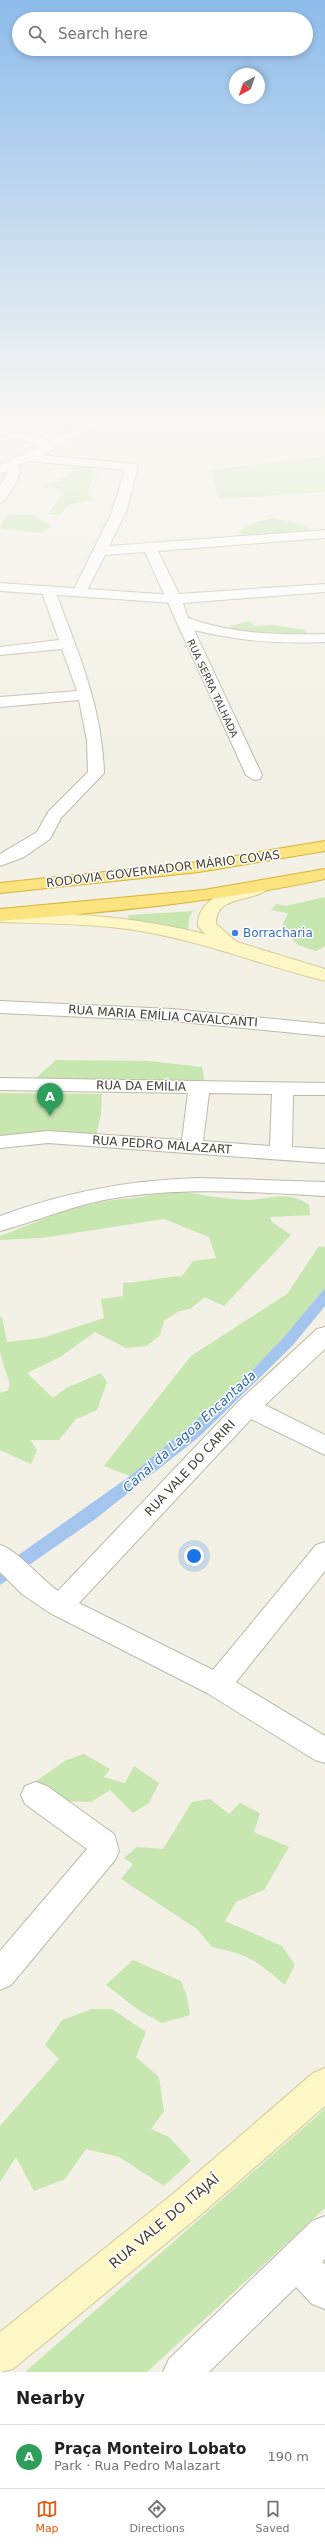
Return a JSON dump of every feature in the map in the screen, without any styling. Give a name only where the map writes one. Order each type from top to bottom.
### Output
[{"type":"highway","name":"RODOVIA GOVERNADOR MÁRIO COVAS","points":[[0,888],[198,867],[325,846]]},
{"type":"highway","points":[[0,916],[130,904],[260,887],[325,874]]},
{"type":"main road","points":[[233,945],[206,926],[205,920],[208,913],[223,900],[260,887]]},
{"type":"main road","points":[[0,916],[118,922],[233,945],[325,976]]},
{"type":"main road","name":"RUA VALE DO ITAJAÍ","points":[[0,2356],[186,2205],[325,2084]]},
{"type":"street","points":[[80,593],[110,531]]},
{"type":"street","points":[[101,550],[150,548],[325,534]]},
{"type":"street","name":"RUA SERRA TALHADA","points":[[150,548],[174,599],[182,622],[254,775]]},
{"type":"street","points":[[0,586],[174,599],[325,588]]},
{"type":"street","points":[[0,861],[18,853],[44,836],[54,816],[64,804],[95,776],[95,741],[86,695],[66,644],[48,590]]},
{"type":"street","points":[[182,622],[200,629],[222,633],[325,638]]},
{"type":"street","points":[[0,650],[66,644]]},
{"type":"street","points":[[0,702],[86,695]]},
{"type":"street","name":"RUA MARIA EMÍLIA CAVALCANTI","points":[[0,1007],[172,1015],[325,1030]]},
{"type":"street","name":"RUA DA EMÍLIA","points":[[0,1084],[325,1089]]},
{"type":"street","points":[[192,1146],[199,1087]]},
{"type":"street","points":[[281,1153],[282,1088]]},
{"type":"street","name":"RUA PEDRO MALAZART","points":[[0,1142],[48,1137],[325,1156]]},
{"type":"street","points":[[0,1224],[74,1199],[140,1187],[187,1185],[325,1189]]},
{"type":"street","name":"RUA VALE DO CARIRI","points":[[60,1606],[248,1407],[325,1335]]},
{"type":"street","points":[[248,1407],[325,1446]]},
{"type":"street","points":[[3,1557],[32,1587],[60,1606],[217,1685],[325,1750]]},
{"type":"street","points":[[217,1685],[321,1564]]},
{"type":"street","points":[[0,1975],[104,1851],[103,1843],[36,1795]]},
{"type":"street","points":[[182,2372],[325,2234]]},
{"type":"street","points":[[297,2261],[325,2291]]},
{"type":"green space","points":[[17,531],[45,531],[41,533]]},
{"type":"green space","points":[[239,531],[310,531],[310,531],[243,536]]},
{"type":"green space","points":[[250,621],[254,626],[273,625],[305,630],[307,635],[236,631],[230,626]]},
{"type":"green space","points":[[325,897],[325,946],[316,951],[298,945],[281,928],[288,913],[271,910],[276,904],[286,906]]},
{"type":"green space","points":[[193,911],[189,918],[188,931],[129,921],[128,915]]},
{"type":"green space","points":[[56,1060],[149,1061],[202,1067],[205,1083],[34,1080]]},
{"type":"green space","points":[[0,1093],[102,1094],[101,1114],[96,1135],[0,1140]]},
{"type":"green space","points":[[165,1190],[247,1200],[279,1196],[293,1197],[309,1205],[310,1215],[270,1217],[272,1222],[291,1235],[224,1306],[205,1297],[190,1309],[179,1311],[164,1321],[160,1335],[147,1346],[126,1348],[95,1332],[60,1357],[27,1373],[53,1398],[66,1388],[101,1373],[107,1382],[97,1410],[76,1419],[59,1440],[30,1440],[37,1450],[31,1464],[0,1450],[0,1393],[8,1390],[10,1384],[0,1353],[0,1317],[2,1317],[7,1342],[42,1338],[104,1318],[101,1299],[123,1296],[123,1283],[182,1276],[193,1261],[216,1258],[209,1237],[164,1219],[42,1238],[0,1240],[0,1236],[71,1209],[105,1201],[146,1196]]},
{"type":"green space","points":[[319,1246],[325,1247],[325,1288],[283,1338],[239,1384],[130,1476],[104,1466],[191,1356],[287,1294]]},
{"type":"green space","points":[[84,1754],[110,1769],[104,1777],[125,1783],[134,1766],[159,1783],[149,1803],[133,1813],[110,1790],[91,1802],[63,1801],[32,1784],[66,1760]]},
{"type":"green space","points":[[210,1799],[229,1814],[240,1803],[260,1813],[254,1832],[289,1847],[264,1890],[236,1902],[225,1921],[282,1946],[295,1965],[285,1985],[252,1960],[235,1953],[212,1947],[197,1929],[121,1879],[133,1864],[124,1858],[137,1847],[163,1849],[192,1802]]},
{"type":"green space","points":[[133,1960],[181,1981],[187,1997],[190,2015],[162,2023],[140,2011],[106,1985]]},
{"type":"green space","points":[[92,2009],[112,2009],[146,2032],[136,2057],[159,2077],[164,2111],[151,2129],[169,2137],[191,2161],[164,2186],[119,2157],[86,2149],[65,2179],[34,2191],[16,2157],[0,2182],[0,2126],[59,2059],[45,2045],[62,2020]]},
{"type":"green space","points":[[325,2109],[325,2208],[147,2372],[25,2372]]},
{"type":"water","name":"Canal da Lagoa Encantada","points":[[325,1288],[325,1306],[293,1345],[199,1437],[94,1520],[0,1585],[0,1568],[130,1476],[239,1384],[283,1338]]},
{"type":"place","name":"Borracharia","points":[[235,933]]},
{"type":"place","name":"Praça Monteiro Lobato","points":[[50,1116]]}]
